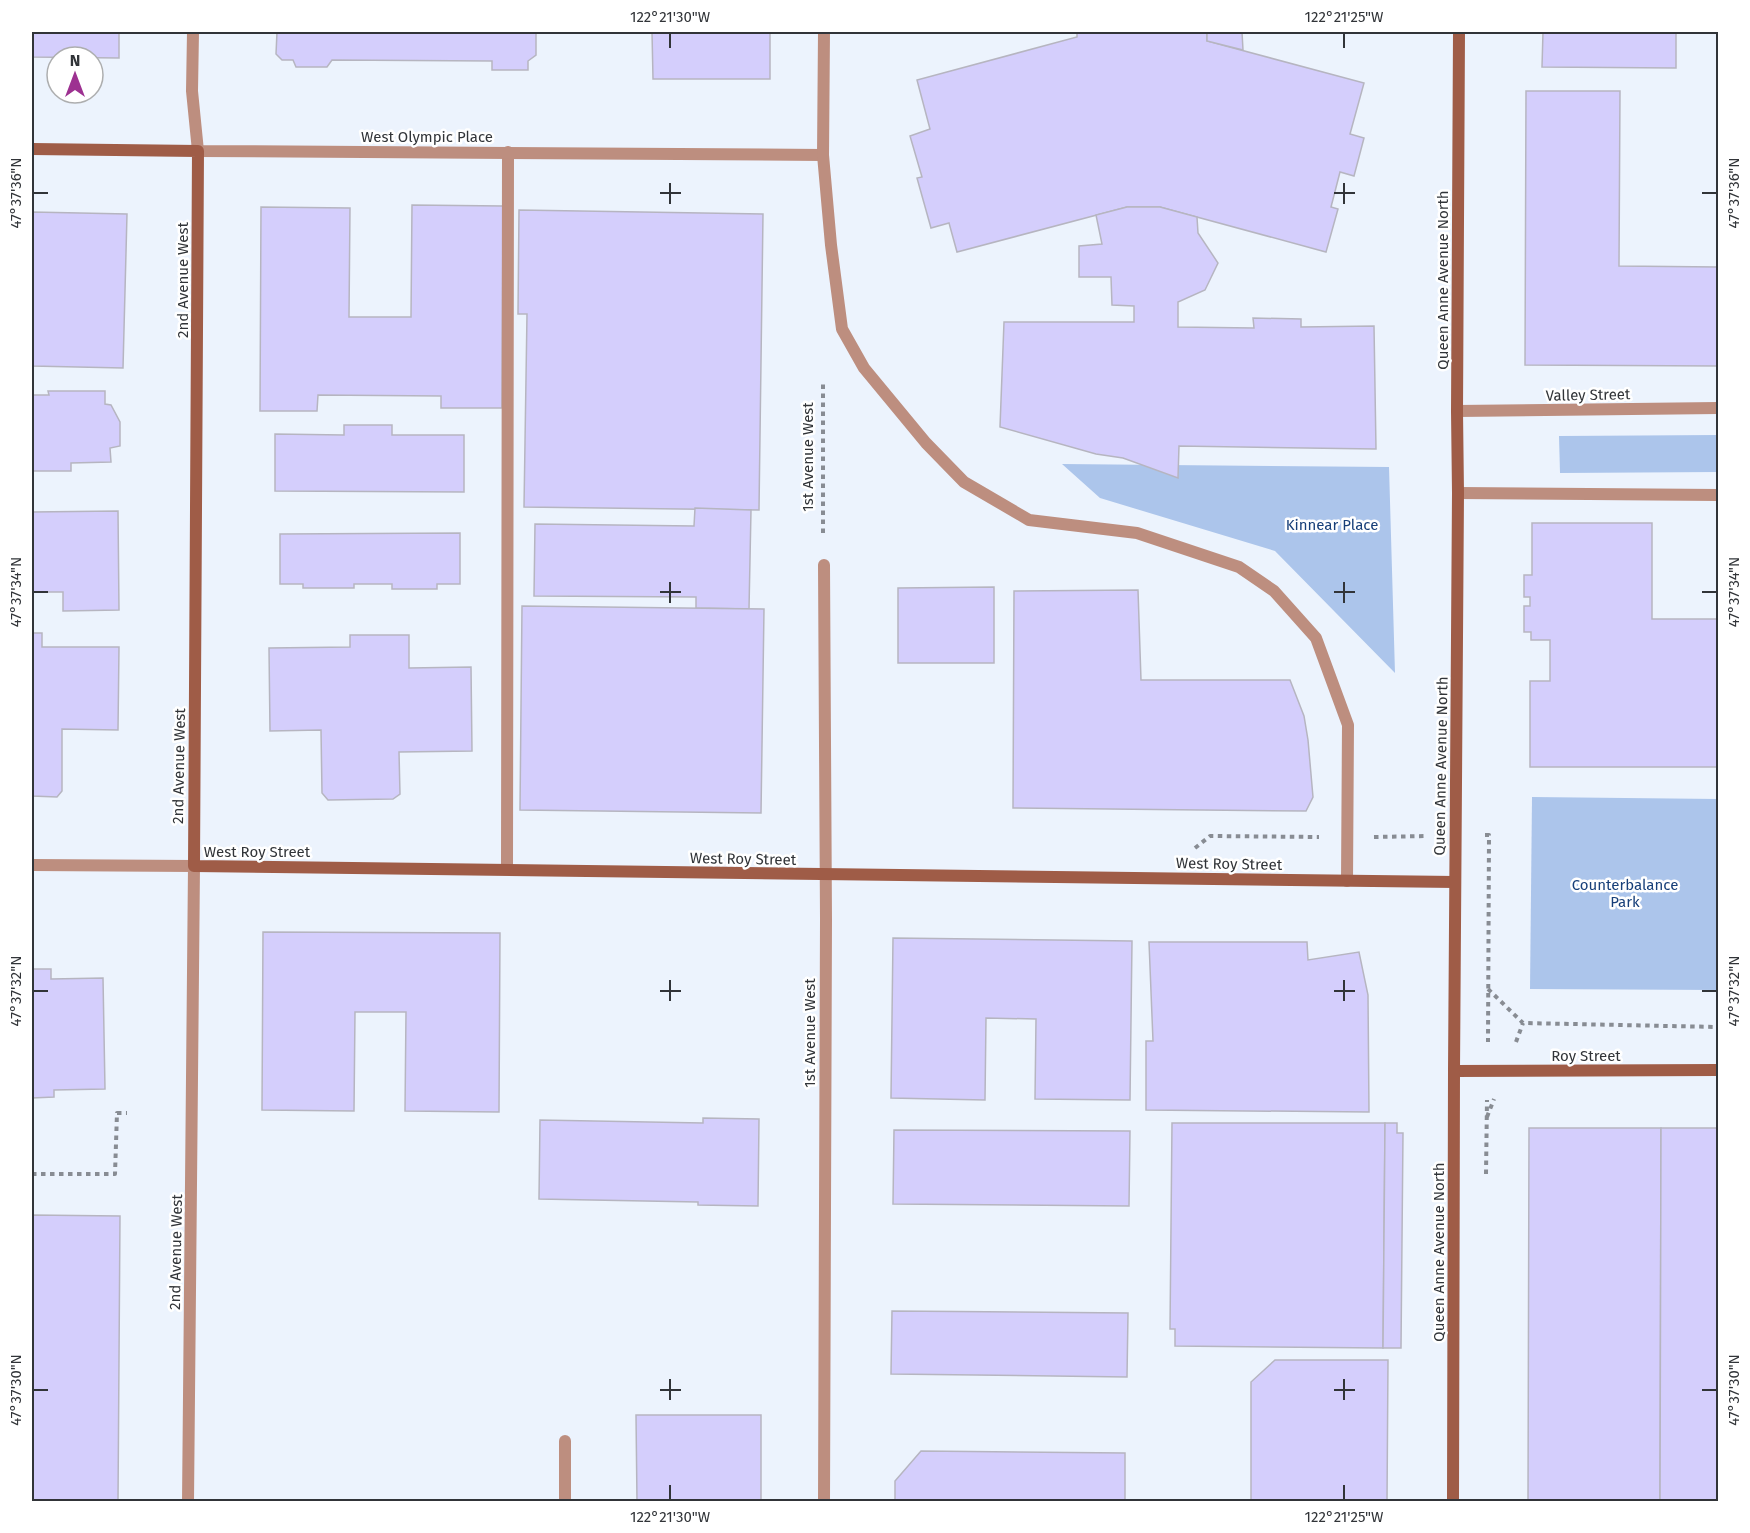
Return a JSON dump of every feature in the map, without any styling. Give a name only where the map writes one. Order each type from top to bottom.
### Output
[{"type":"street","name":"2nd Avenue West","points":[[188,1502],[198,151],[192,90],[193,32]]},
{"type":"street","points":[[824,32],[823,155],[831,245],[842,329],[864,368],[926,443],[964,482],[1029,520],[1137,533],[1239,567],[1274,591],[1316,638],[1348,725],[1347,881]]},
{"type":"street","name":"Queen Anne Avenue North","points":[[1453,1502],[1460,32]]},
{"type":"street","name":"West Olympic Place","points":[[32,149],[823,155]]},
{"type":"street","points":[[507,869],[508,152]]},
{"type":"street","name":"Valley Street","points":[[1457,411],[1719,408]]},
{"type":"street","points":[[1458,493],[1719,495]]},
{"type":"street","name":"1st Avenue West","points":[[824,565],[826,875],[824,1502]]},
{"type":"street","name":"West Roy Street","points":[[32,865],[1455,882]]},
{"type":"street","name":"Roy Street","points":[[1454,1071],[1719,1070]]},
{"type":"street","points":[[565,1440],[565,1502]]},
{"type":"path","name":"1st Avenue West","points":[[823,382],[823,533]]},
{"type":"path","points":[[1488,989],[1523,1023],[1719,1027]]},
{"type":"path","points":[[32,1174],[115,1174],[117,1113],[127,1113]]},
{"type":"green space","points":[[1718,435],[1718,472],[1560,473],[1559,436]]},
{"type":"green space","name":"Kinnear Place","points":[[1062,464],[1389,467],[1395,673],[1275,551],[1100,498]]},
{"type":"green space","name":"Counterbalance Park","points":[[1532,797],[1718,799],[1718,990],[1530,989]]},
{"type":"building","points":[[32,32],[119,32],[119,58],[105,58],[105,45],[45,45],[45,57],[32,57]]},
{"type":"building","points":[[277,32],[536,32],[536,55],[528,61],[528,70],[492,70],[492,61],[332,60],[327,67],[296,67],[293,60],[282,60],[276,54]]},
{"type":"building","points":[[652,32],[770,32],[770,79],[653,79]]},
{"type":"building","points":[[1077,32],[1207,32],[1207,41],[1364,83],[1350,134],[1364,138],[1354,176],[1340,172],[1331,207],[1338,209],[1326,252],[1160,207],[1127,207],[957,252],[949,223],[931,228],[917,178],[922,177],[910,136],[930,129],[917,80],[1077,37]]},
{"type":"building","points":[[1207,32],[1242,32],[1243,50],[1207,41]]},
{"type":"building","points":[[1543,32],[1676,32],[1676,68],[1542,67]]},
{"type":"building","points":[[1526,91],[1620,91],[1619,266],[1718,267],[1718,366],[1525,365]]},
{"type":"building","points":[[412,205],[503,206],[502,408],[441,408],[441,396],[318,395],[317,411],[260,411],[261,207],[350,208],[349,317],[411,317]]},
{"type":"building","points":[[1127,207],[1160,207],[1197,217],[1198,233],[1218,263],[1205,290],[1178,302],[1178,327],[1254,328],[1253,318],[1301,319],[1301,327],[1374,326],[1376,449],[1179,446],[1178,478],[1123,458],[1096,454],[1000,427],[1004,322],[1134,322],[1134,306],[1112,305],[1111,277],[1079,277],[1079,246],[1102,244],[1096,215]]},
{"type":"building","points":[[519,210],[763,214],[759,510],[524,507],[527,314],[518,314]]},
{"type":"building","points":[[32,212],[127,214],[123,368],[32,366]]},
{"type":"building","points":[[48,391],[105,391],[105,404],[111,405],[120,422],[120,446],[110,448],[111,462],[71,463],[71,471],[32,471],[32,395],[49,395]]},
{"type":"building","points":[[344,425],[392,425],[392,435],[464,435],[464,492],[275,491],[275,434],[344,435]]},
{"type":"building","points":[[695,508],[751,510],[749,609],[696,608],[696,597],[534,596],[535,524],[694,526]]},
{"type":"building","points":[[118,511],[119,610],[63,611],[63,592],[32,592],[32,512]]},
{"type":"building","points":[[1532,523],[1652,523],[1652,619],[1718,619],[1718,767],[1530,767],[1530,681],[1550,681],[1550,640],[1531,640],[1531,632],[1524,632],[1524,606],[1530,606],[1530,597],[1524,597],[1524,575],[1532,575]]},
{"type":"building","points":[[460,533],[460,584],[437,584],[437,589],[392,589],[392,584],[354,584],[354,588],[303,588],[303,584],[280,584],[280,534]]},
{"type":"building","points":[[994,587],[994,663],[898,663],[898,588]]},
{"type":"building","points":[[1138,590],[1141,680],[1290,680],[1304,716],[1308,740],[1313,797],[1306,811],[1013,808],[1014,591]]},
{"type":"building","points":[[522,606],[764,609],[761,813],[520,810]]},
{"type":"building","points":[[32,633],[42,633],[42,647],[119,647],[118,730],[62,729],[62,791],[57,797],[32,796]]},
{"type":"building","points":[[350,635],[409,635],[409,668],[471,667],[472,751],[399,752],[400,794],[393,799],[328,800],[322,793],[321,730],[270,731],[269,648],[350,647]]},
{"type":"building","points":[[263,932],[500,933],[499,1112],[405,1111],[406,1012],[355,1012],[354,1111],[262,1110]]},
{"type":"building","points":[[893,938],[1132,941],[1130,1100],[1035,1099],[1036,1019],[986,1018],[985,1100],[891,1098]]},
{"type":"building","points":[[1149,942],[1307,942],[1308,960],[1359,952],[1368,995],[1369,1112],[1146,1110],[1146,1041],[1153,1041]]},
{"type":"building","points":[[32,969],[51,969],[51,979],[103,978],[105,1089],[54,1090],[54,1097],[32,1098]]},
{"type":"building","points":[[703,1118],[759,1119],[758,1206],[698,1205],[698,1202],[539,1199],[540,1120],[703,1123]]},
{"type":"building","points":[[1172,1123],[1385,1123],[1383,1348],[1175,1346],[1175,1329],[1170,1329]]},
{"type":"building","points":[[1385,1123],[1397,1123],[1397,1133],[1403,1133],[1401,1348],[1383,1348]]},
{"type":"building","points":[[1529,1128],[1661,1128],[1660,1502],[1528,1502]]},
{"type":"building","points":[[1661,1128],[1718,1128],[1718,1502],[1660,1502]]},
{"type":"building","points":[[894,1130],[1130,1131],[1129,1206],[893,1204]]},
{"type":"building","points":[[32,1215],[120,1216],[118,1502],[32,1502]]},
{"type":"building","points":[[892,1311],[1128,1313],[1127,1377],[891,1374]]},
{"type":"building","points":[[1275,1360],[1388,1360],[1387,1502],[1251,1502],[1251,1382]]},
{"type":"building","points":[[636,1415],[761,1415],[761,1502],[637,1502]]},
{"type":"building","points":[[921,1451],[1125,1453],[1125,1502],[895,1502],[895,1481]]},
{"type":"building","points":[[637,1501],[637,1502],[573,1502]]}]
